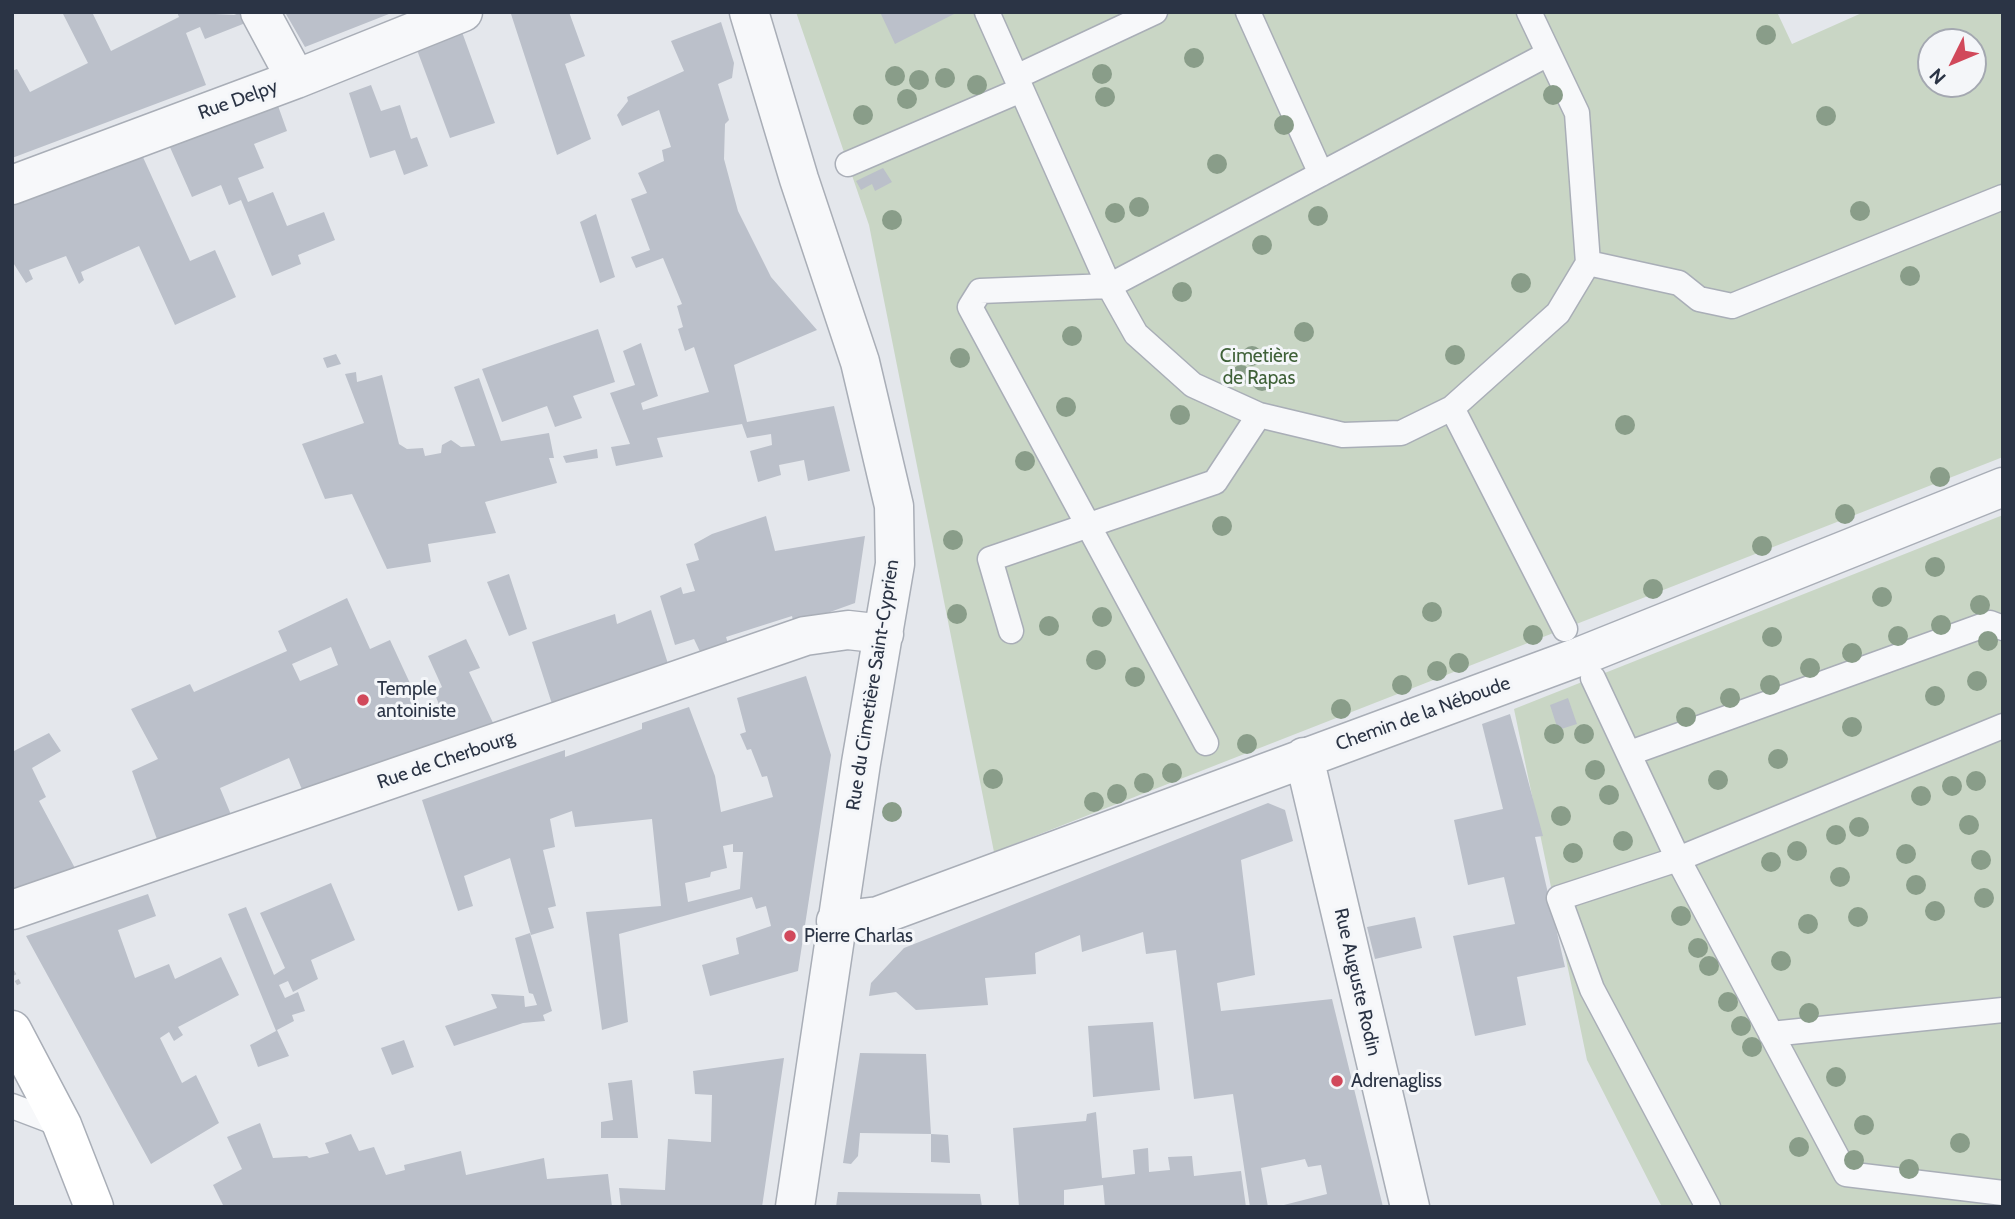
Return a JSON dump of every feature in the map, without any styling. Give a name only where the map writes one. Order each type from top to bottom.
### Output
[{"type":"street","points":[[260,12],[296,79]]},
{"type":"street","name":"Rue Delpy","points":[[12,185],[296,79],[463,12]]},
{"type":"street","name":"Rue du Cimetière Saint-Cyprien","points":[[749,12],[799,179],[860,362],[894,506],[895,564],[836,921],[795,1207]]},
{"type":"street","name":"Chemin de la Néboude","points":[[836,921],[878,916],[1581,656],[2003,487]]},
{"type":"street","name":"Rue de Cherbourg","points":[[12,910],[804,636],[848,630],[884,634]]},
{"type":"street","name":"Rue Auguste Rodin","points":[[1304,757],[1410,1207]]},
{"type":"street","points":[[12,1030],[62,1125],[94,1207]]},
{"type":"lane","points":[[987,12],[1109,286],[1136,334],[1193,385],[1259,415],[1343,436],[1402,433],[1452,408],[1558,313],[1588,262],[1577,113],[1529,12]]},
{"type":"lane","points":[[848,164],[1018,84],[1155,12]]},
{"type":"lane","points":[[1248,12],[1321,174]]},
{"type":"lane","points":[[1206,743],[970,307],[980,291],[1109,286],[1548,54]]},
{"type":"lane","points":[[1588,262],[1679,283],[1699,299],[1732,306],[2003,197]]},
{"type":"lane","points":[[1452,408],[1565,629]]},
{"type":"lane","points":[[1011,631],[990,559],[1215,482],[1259,415]]},
{"type":"lane","points":[[1630,753],[1990,623],[2003,628]]},
{"type":"lane","points":[[1593,678],[1678,859],[1846,1174],[2003,1193]]},
{"type":"lane","points":[[1708,1207],[1592,989],[1559,898],[1678,859],[2003,726]]},
{"type":"lane","points":[[1771,1034],[2003,1010]]},
{"type":"lane","points":[[12,1106],[62,1125]]},
{"type":"green space","name":"Cimetière de Rapas","points":[[796,12],[1777,12],[1792,44],[1864,12],[2003,12],[2003,457],[994,852],[869,225]]},
{"type":"green space","points":[[2003,515],[2003,1207],[1662,1207],[1587,1060],[1514,709]]},
{"type":"building","points":[[62,12],[92,12],[111,51],[179,17],[177,12],[234,15],[242,12],[248,22],[205,39],[200,27],[186,33],[206,85],[12,158],[12,71],[17,69],[30,92],[88,63]]},
{"type":"building","points":[[394,12],[305,47],[286,14]]},
{"type":"building","points":[[569,12],[585,56],[565,64],[591,139],[557,155],[511,14]]},
{"type":"building","points":[[880,12],[958,12],[895,44]]},
{"type":"building","points":[[721,22],[734,63],[732,78],[718,84],[729,120],[725,124],[724,159],[738,211],[771,277],[817,330],[734,365],[747,422],[834,406],[850,471],[808,481],[804,460],[779,465],[781,475],[758,482],[750,451],[772,445],[771,434],[747,438],[742,424],[657,438],[663,457],[616,466],[611,447],[630,444],[610,393],[635,385],[623,351],[641,343],[658,396],[641,403],[643,410],[709,392],[694,347],[685,351],[678,329],[683,327],[677,306],[682,304],[663,258],[636,268],[631,257],[650,250],[631,199],[647,193],[638,173],[664,161],[662,150],[671,147],[659,110],[622,126],[617,115],[628,101],[627,97],[684,71],[671,41]]},
{"type":"building","points":[[462,32],[495,123],[450,138],[417,50]]},
{"type":"building","points":[[371,85],[381,111],[400,105],[411,139],[417,137],[428,166],[404,175],[395,150],[370,158],[349,93]]},
{"type":"building","points":[[277,103],[287,131],[254,144],[264,168],[238,178],[248,202],[273,192],[287,226],[324,212],[335,240],[298,255],[301,264],[272,276],[241,200],[229,205],[221,185],[192,197],[169,145]]},
{"type":"building","points":[[142,155],[190,261],[215,250],[236,297],[175,325],[139,246],[81,272],[84,280],[79,284],[66,256],[29,270],[33,279],[26,283],[12,261],[12,204]]},
{"type":"building","points":[[883,168],[892,182],[875,191],[872,184],[861,190],[856,181]]},
{"type":"building","points":[[596,214],[615,277],[600,283],[580,222]]},
{"type":"building","points":[[598,329],[615,382],[573,396],[582,418],[555,427],[547,406],[502,422],[482,369]]},
{"type":"building","points":[[336,354],[341,364],[327,368],[323,358]]},
{"type":"building","points":[[356,372],[357,382],[382,375],[399,444],[407,449],[423,448],[425,456],[441,453],[442,445],[451,440],[461,447],[475,446],[454,387],[479,378],[501,441],[549,433],[554,458],[549,458],[557,483],[485,502],[496,533],[428,544],[431,562],[387,569],[352,494],[325,499],[302,444],[364,423],[345,374]]},
{"type":"building","points":[[597,449],[598,458],[566,463],[563,456]]},
{"type":"building","points":[[766,516],[775,551],[865,536],[855,603],[794,625],[792,616],[726,637],[729,647],[702,656],[694,639],[675,645],[660,596],[681,587],[683,594],[695,591],[686,564],[699,560],[694,544],[712,534]]},
{"type":"building","points":[[509,574],[527,629],[509,636],[487,582]]},
{"type":"building","points":[[347,598],[370,649],[390,640],[427,720],[442,712],[434,692],[442,687],[428,656],[466,639],[480,668],[469,672],[495,727],[303,792],[289,758],[220,788],[232,817],[158,842],[132,771],[158,759],[131,709],[190,684],[194,692],[287,651],[278,631]],"holes":[[[331,647],[338,665],[300,681],[292,664]]]},
{"type":"building","points":[[651,610],[669,667],[553,707],[532,642],[615,614],[617,624]]},
{"type":"building","points":[[806,676],[831,755],[798,971],[710,996],[702,965],[739,954],[736,938],[771,926],[766,906],[756,909],[752,897],[619,934],[628,1022],[602,1030],[586,912],[661,906],[652,819],[575,827],[572,811],[550,819],[555,847],[543,850],[556,906],[548,908],[554,928],[531,935],[510,858],[464,876],[473,906],[458,911],[422,800],[565,750],[565,757],[642,729],[642,723],[689,707],[715,776],[721,812],[773,797],[767,776],[762,777],[751,749],[747,750],[740,734],[746,732],[737,698]],"holes":[[[733,844],[733,852],[743,852],[740,889],[688,902],[685,883],[710,877],[711,872],[727,868],[723,846]]]},
{"type":"building","points":[[1568,698],[1577,724],[1558,730],[1550,705]]},
{"type":"building","points":[[1510,714],[1543,836],[1535,837],[1565,967],[1517,977],[1526,1025],[1475,1036],[1453,936],[1515,924],[1504,877],[1468,885],[1454,820],[1503,809],[1482,724]]},
{"type":"building","points":[[49,733],[61,751],[32,768],[46,797],[39,801],[76,870],[12,893],[12,752]]},
{"type":"building","points":[[1268,803],[1285,810],[1293,841],[1241,860],[1255,975],[1217,983],[1221,1011],[1332,999],[1383,1207],[1276,1207],[1327,1194],[1321,1165],[1308,1167],[1305,1159],[1261,1168],[1268,1207],[1250,1207],[1233,1094],[1194,1099],[1176,950],[1146,954],[1143,932],[1082,952],[1080,935],[1035,953],[1036,974],[985,978],[988,1005],[916,1010],[896,992],[869,996],[871,983],[904,948]]},
{"type":"building","points":[[331,883],[355,940],[311,960],[318,979],[293,992],[288,981],[279,985],[285,998],[298,992],[305,1011],[292,1015],[294,1021],[277,1030],[289,1056],[258,1067],[250,1045],[276,1031],[228,914],[246,907],[274,975],[285,968],[260,913]]},
{"type":"building","points":[[148,894],[156,916],[118,930],[135,978],[169,964],[175,979],[221,957],[239,995],[178,1027],[183,1035],[174,1041],[169,1032],[160,1038],[182,1083],[196,1075],[219,1123],[151,1164],[26,936]]},
{"type":"building","points":[[1415,917],[1422,948],[1375,959],[1367,927]]},
{"type":"building","points":[[530,933],[552,1011],[543,1015],[545,1021],[523,1023],[454,1046],[445,1026],[497,1008],[491,994],[524,996],[525,1007],[537,1005],[533,994],[529,993],[515,938]]},
{"type":"building","points":[[1153,1022],[1160,1090],[1093,1097],[1088,1026]]},
{"type":"building","points":[[404,1040],[414,1067],[392,1075],[381,1048]]},
{"type":"building","points":[[860,1053],[926,1054],[931,1134],[860,1133],[858,1156],[851,1164],[843,1163]]},
{"type":"building","points":[[784,1058],[762,1207],[621,1207],[619,1188],[665,1190],[668,1139],[711,1142],[712,1095],[695,1094],[693,1071]]},
{"type":"building","points":[[632,1080],[638,1138],[601,1138],[601,1122],[613,1120],[608,1083]]},
{"type":"building","points":[[1096,1112],[1102,1178],[1135,1174],[1133,1150],[1148,1148],[1149,1172],[1170,1170],[1168,1157],[1192,1156],[1194,1176],[1241,1171],[1246,1207],[1105,1207],[1103,1185],[1064,1190],[1064,1207],[1019,1207],[1013,1128],[1086,1121],[1087,1114]]},
{"type":"building","points":[[260,1123],[273,1158],[309,1158],[329,1153],[325,1143],[351,1134],[359,1151],[374,1147],[386,1175],[405,1170],[404,1165],[461,1151],[466,1175],[544,1158],[547,1179],[608,1174],[612,1207],[224,1207],[213,1185],[242,1169],[227,1137]]},
{"type":"building","points":[[931,1134],[948,1135],[950,1163],[931,1162]]},
{"type":"building","points":[[838,1192],[980,1194],[982,1207],[836,1207]]},
{"type":"place","name":"Temple antoiniste","points":[[363,700]]},
{"type":"place","name":"Pierre Charlas","points":[[790,936]]},
{"type":"place","name":"Adrenagliss","points":[[1337,1081]]}]
